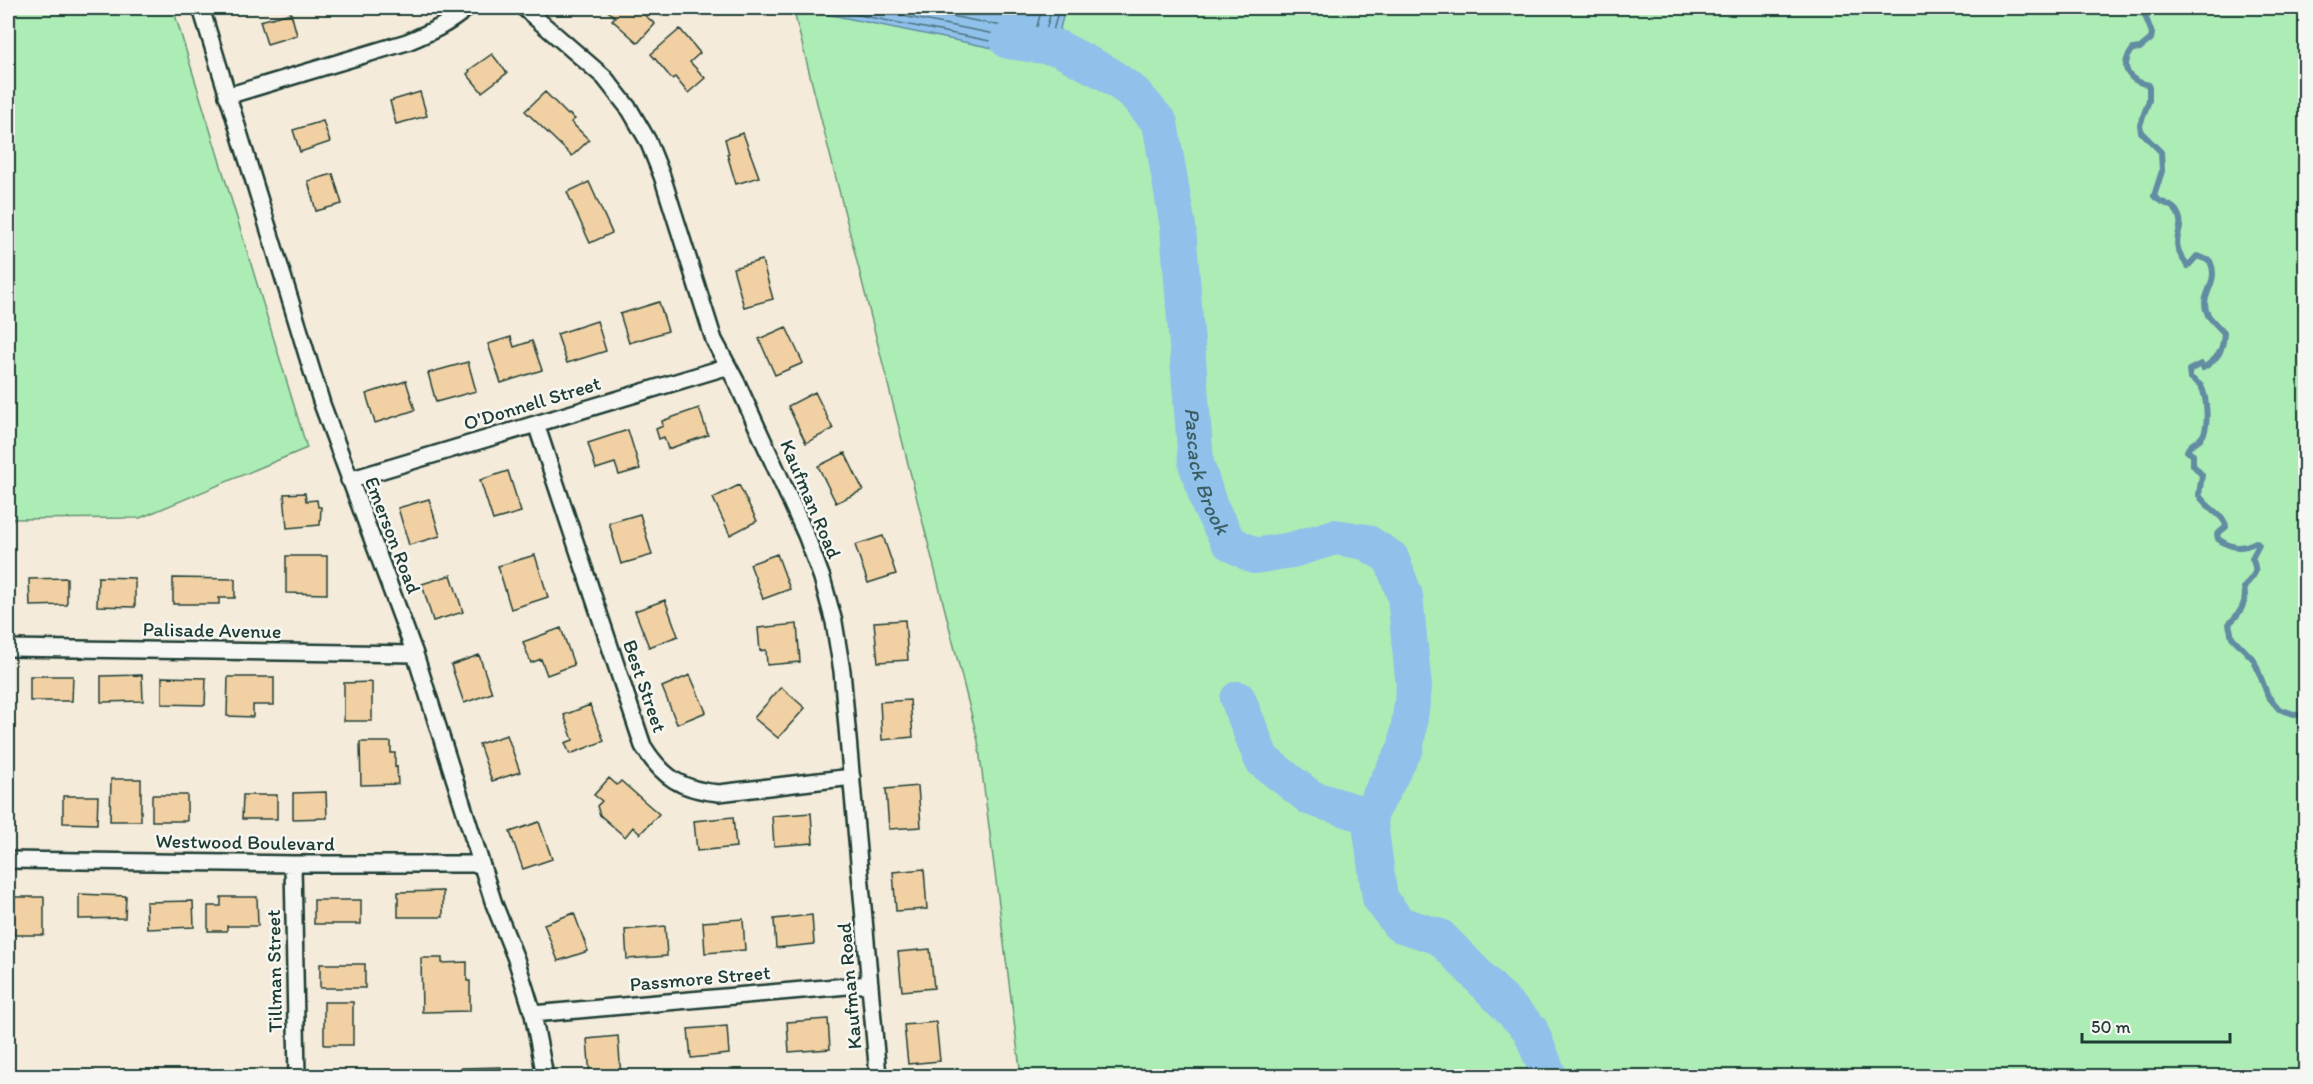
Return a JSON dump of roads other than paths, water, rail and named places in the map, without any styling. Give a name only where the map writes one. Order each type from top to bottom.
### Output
[{"type":"street","name":"Emerson Road","points":[[201,8],[322,404],[415,654],[494,904],[516,959],[533,1014],[545,1077]]},
{"type":"street","points":[[227,96],[407,42],[435,30],[467,8]]},
{"type":"street","name":"Kaufman Road","points":[[524,8],[604,77],[630,110],[648,141],[662,176],[714,340],[806,535],[822,578],[834,622],[842,671],[878,1077]]},
{"type":"street","name":"O'Donnell Street","points":[[349,480],[726,367]]},
{"type":"street","name":"Best Street","points":[[536,424],[643,746],[653,763],[668,777],[702,792],[719,793],[852,777]]},
{"type":"street","name":"Palisade Avenue","points":[[8,648],[415,654]]},
{"type":"street","name":"Westwood Boulevard","points":[[8,860],[481,864]]},
{"type":"street","name":"Tillman Street","points":[[293,864],[297,1077]]},
{"type":"street","name":"Passmore Street","points":[[533,1014],[870,984]]},
{"type":"water","points":[[809,8],[1065,9],[1052,60],[817,12]]},
{"type":"waterway","points":[[2142,8],[2152,33],[2151,39],[2140,48],[2133,49],[2126,62],[2126,68],[2131,77],[2149,85],[2149,100],[2140,125],[2141,132],[2161,152],[2162,171],[2154,196],[2177,212],[2180,219],[2178,248],[2188,266],[2197,256],[2210,261],[2213,276],[2205,308],[2208,315],[2224,333],[2221,350],[2216,358],[2203,368],[2201,364],[2189,370],[2190,377],[2200,385],[2203,391],[2207,420],[2204,434],[2187,451],[2193,455],[2193,465],[2202,475],[2199,495],[2225,523],[2226,527],[2217,534],[2218,539],[2236,547],[2256,542],[2259,545],[2252,558],[2255,572],[2244,588],[2244,603],[2229,624],[2232,637],[2254,660],[2268,696],[2279,709],[2306,718]]},
{"type":"waterway","name":"Pascack Brook","points":[[1008,41],[1058,48],[1108,74],[1134,93],[1160,123],[1178,227],[1196,463],[1210,507],[1229,542],[1254,556],[1292,550],[1335,537],[1366,542],[1391,558],[1405,596],[1414,688],[1406,747],[1369,816],[1380,898],[1399,924],[1440,937],[1530,1029],[1549,1076]]},
{"type":"waterway","points":[[1238,699],[1262,760],[1311,798],[1369,816]]}]
